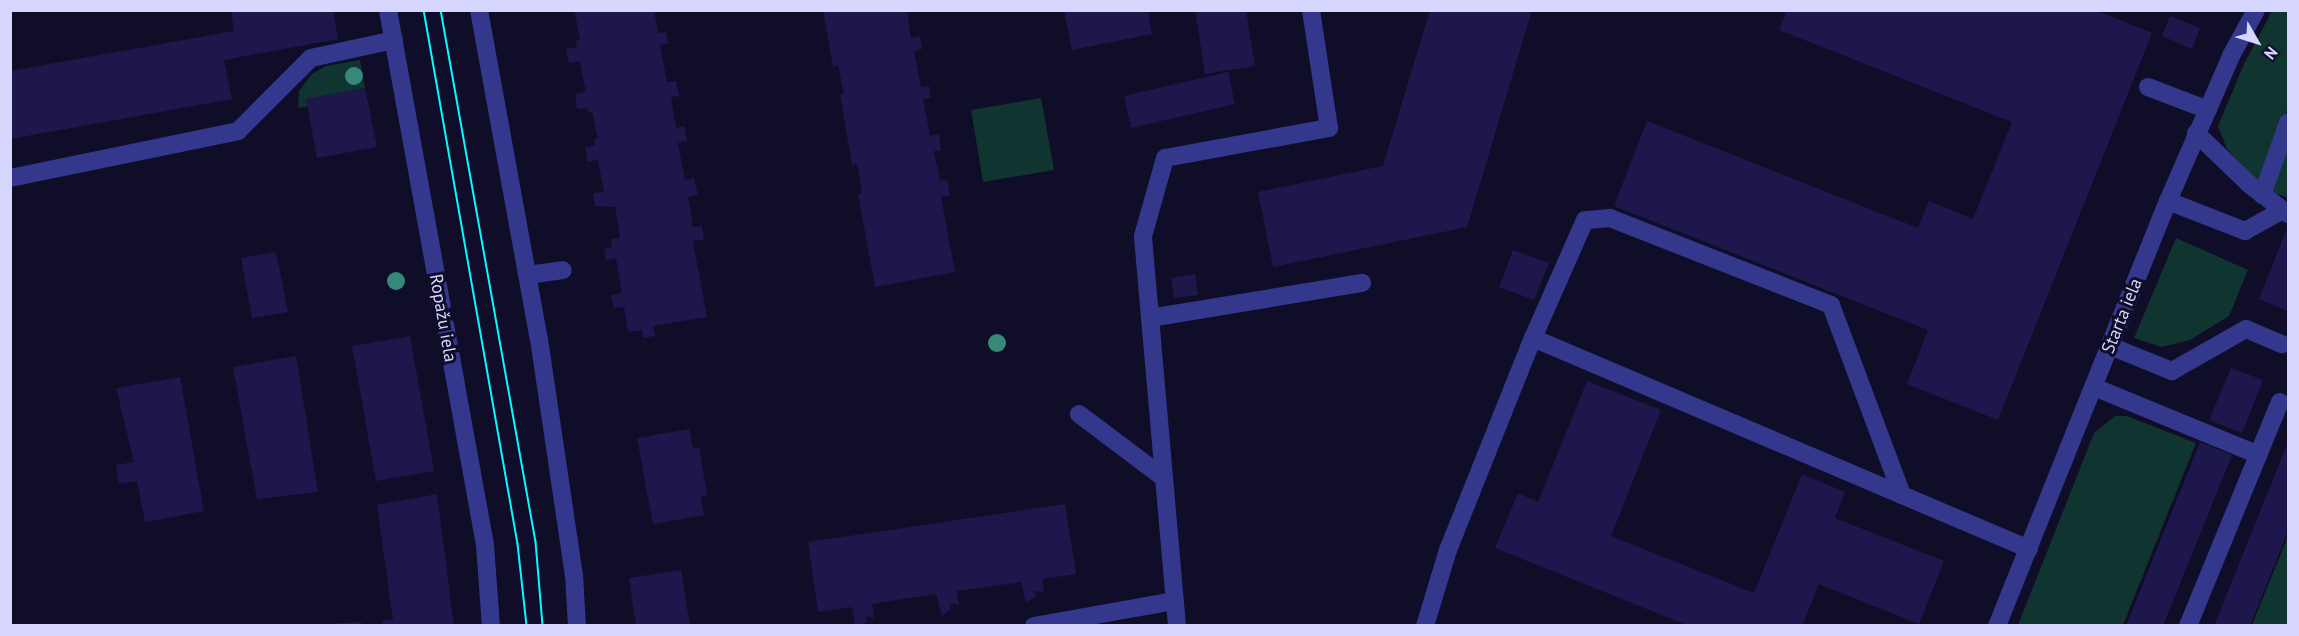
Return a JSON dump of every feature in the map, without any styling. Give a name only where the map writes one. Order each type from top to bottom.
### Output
[{"type":"street","name":"Ropažu iela","points":[[388,10],[485,545],[491,626]]},
{"type":"street","points":[[479,10],[528,275],[574,574],[578,626]]},
{"type":"street","points":[[1176,626],[1143,236],[1165,158],[1329,128],[1311,10]]},
{"type":"street","name":"Starta iela","points":[[1997,626],[2196,133],[2256,10]]},
{"type":"street","points":[[10,178],[238,131],[311,58],[394,40]]},
{"type":"street","points":[[2148,87],[2208,110]]},
{"type":"street","points":[[2262,195],[2288,123]]},
{"type":"street","points":[[2168,201],[2245,231],[2285,212],[2262,195],[2196,133]]},
{"type":"street","points":[[1425,626],[1448,550],[1533,338],[1584,220],[1610,218],[1831,305],[1902,495]]},
{"type":"street","points":[[528,275],[563,270]]},
{"type":"street","points":[[1150,318],[1362,283]]},
{"type":"street","points":[[2110,346],[2172,371],[2246,329],[2282,344]]},
{"type":"street","points":[[1533,338],[2028,549]]},
{"type":"street","points":[[2094,387],[2259,455]]},
{"type":"street","points":[[2188,626],[2280,402]]},
{"type":"street","points":[[1079,414],[1164,478]]},
{"type":"street","points":[[1034,626],[1175,601]]},
{"type":"green space","points":[[2272,11],[2288,11],[2288,108],[2257,181],[2227,149],[2218,126],[2244,64]]},
{"type":"green space","points":[[360,60],[365,88],[306,99],[307,107],[298,108],[299,91],[312,74],[326,66]]},
{"type":"green space","points":[[1041,98],[1054,170],[983,182],[971,110]]},
{"type":"green space","points":[[2288,147],[2288,198],[2271,191]]},
{"type":"green space","points":[[2176,238],[2248,270],[2229,316],[2190,340],[2162,347],[2134,338]]},
{"type":"green space","points":[[2115,416],[2127,416],[2196,443],[2123,625],[2018,625],[2094,433]]},
{"type":"green space","points":[[2288,536],[2288,625],[2252,625]]},
{"type":"building","points":[[231,10],[333,10],[338,39],[224,60],[232,99],[10,139],[10,71],[234,31]]},
{"type":"building","points":[[569,10],[654,10],[658,33],[666,32],[668,44],[660,45],[667,82],[676,81],[679,96],[671,97],[676,128],[685,126],[687,141],[678,143],[685,180],[694,178],[698,195],[688,197],[693,227],[702,226],[704,239],[693,241],[707,317],[653,326],[655,336],[643,338],[642,330],[628,332],[624,307],[614,308],[611,295],[622,293],[616,258],[606,260],[604,249],[612,247],[611,239],[620,238],[615,207],[595,206],[593,193],[604,192],[598,160],[587,162],[585,147],[595,146],[594,139],[598,139],[592,112],[588,113],[587,108],[577,109],[575,94],[586,92],[580,61],[569,63],[566,49],[577,47],[576,41],[580,40],[575,13]]},
{"type":"building","points":[[823,10],[907,10],[911,38],[920,36],[922,49],[914,51],[921,87],[929,86],[931,98],[923,99],[930,136],[939,134],[941,150],[934,151],[940,181],[947,179],[950,195],[941,197],[955,272],[875,287],[858,194],[862,193],[857,164],[852,165],[840,95],[844,94],[838,65],[833,67]]},
{"type":"building","points":[[1064,10],[1148,10],[1152,34],[1072,50]]},
{"type":"building","points":[[1195,10],[1246,10],[1255,66],[1205,74]]},
{"type":"building","points":[[1430,10],[1532,10],[1467,227],[1273,267],[1258,192],[1383,166]]},
{"type":"building","points":[[1787,10],[2095,10],[2152,33],[1998,420],[1907,384],[1928,330],[1614,206],[1647,121],[1918,228],[1929,201],[1973,219],[2012,122],[1779,30]]},
{"type":"building","points":[[2170,16],[2200,28],[2192,49],[2162,36]]},
{"type":"building","points":[[1228,72],[1235,104],[1131,128],[1124,96]]},
{"type":"building","points":[[365,88],[377,147],[317,158],[306,99]]},
{"type":"building","points":[[2288,226],[2288,311],[2259,299]]},
{"type":"building","points":[[1513,250],[1549,263],[1534,300],[1499,287]]},
{"type":"building","points":[[276,252],[288,312],[252,318],[241,258]]},
{"type":"building","points":[[1195,274],[1198,295],[1174,298],[1171,278]]},
{"type":"building","points":[[410,336],[434,471],[376,481],[352,346]]},
{"type":"building","points":[[296,356],[318,492],[257,499],[233,367]]},
{"type":"building","points":[[2231,368],[2263,380],[2242,433],[2209,420]]},
{"type":"building","points":[[180,377],[204,511],[145,522],[137,481],[119,484],[116,465],[134,462],[116,388]]},
{"type":"building","points":[[1587,381],[1661,410],[1611,536],[1754,593],[1802,474],[1845,492],[1835,518],[1944,561],[1919,624],[1819,584],[1802,626],[1689,626],[1495,548],[1518,493],[1538,502]]},
{"type":"building","points":[[689,429],[693,449],[699,447],[707,495],[701,497],[704,515],[653,524],[637,438]]},
{"type":"building","points":[[2200,442],[2232,455],[2163,626],[2126,626]]},
{"type":"building","points":[[2288,442],[2288,531],[2250,626],[2214,626]]},
{"type":"building","points":[[437,494],[454,626],[383,626],[383,620],[393,620],[377,505]]},
{"type":"building","points":[[1065,504],[1076,574],[1042,579],[1044,592],[1035,591],[1036,596],[1026,603],[1021,582],[957,591],[959,605],[950,603],[951,609],[942,616],[936,594],[872,604],[874,618],[866,616],[867,621],[861,626],[855,626],[852,607],[818,612],[808,542]]},
{"type":"building","points":[[681,570],[690,626],[636,626],[629,578]]},
{"type":"building","points":[[361,622],[361,626],[327,626],[327,624]]},
{"type":"tram line","points":[[424,10],[518,544],[527,626]]},
{"type":"tram line","points":[[441,10],[536,542],[543,626]]}]
